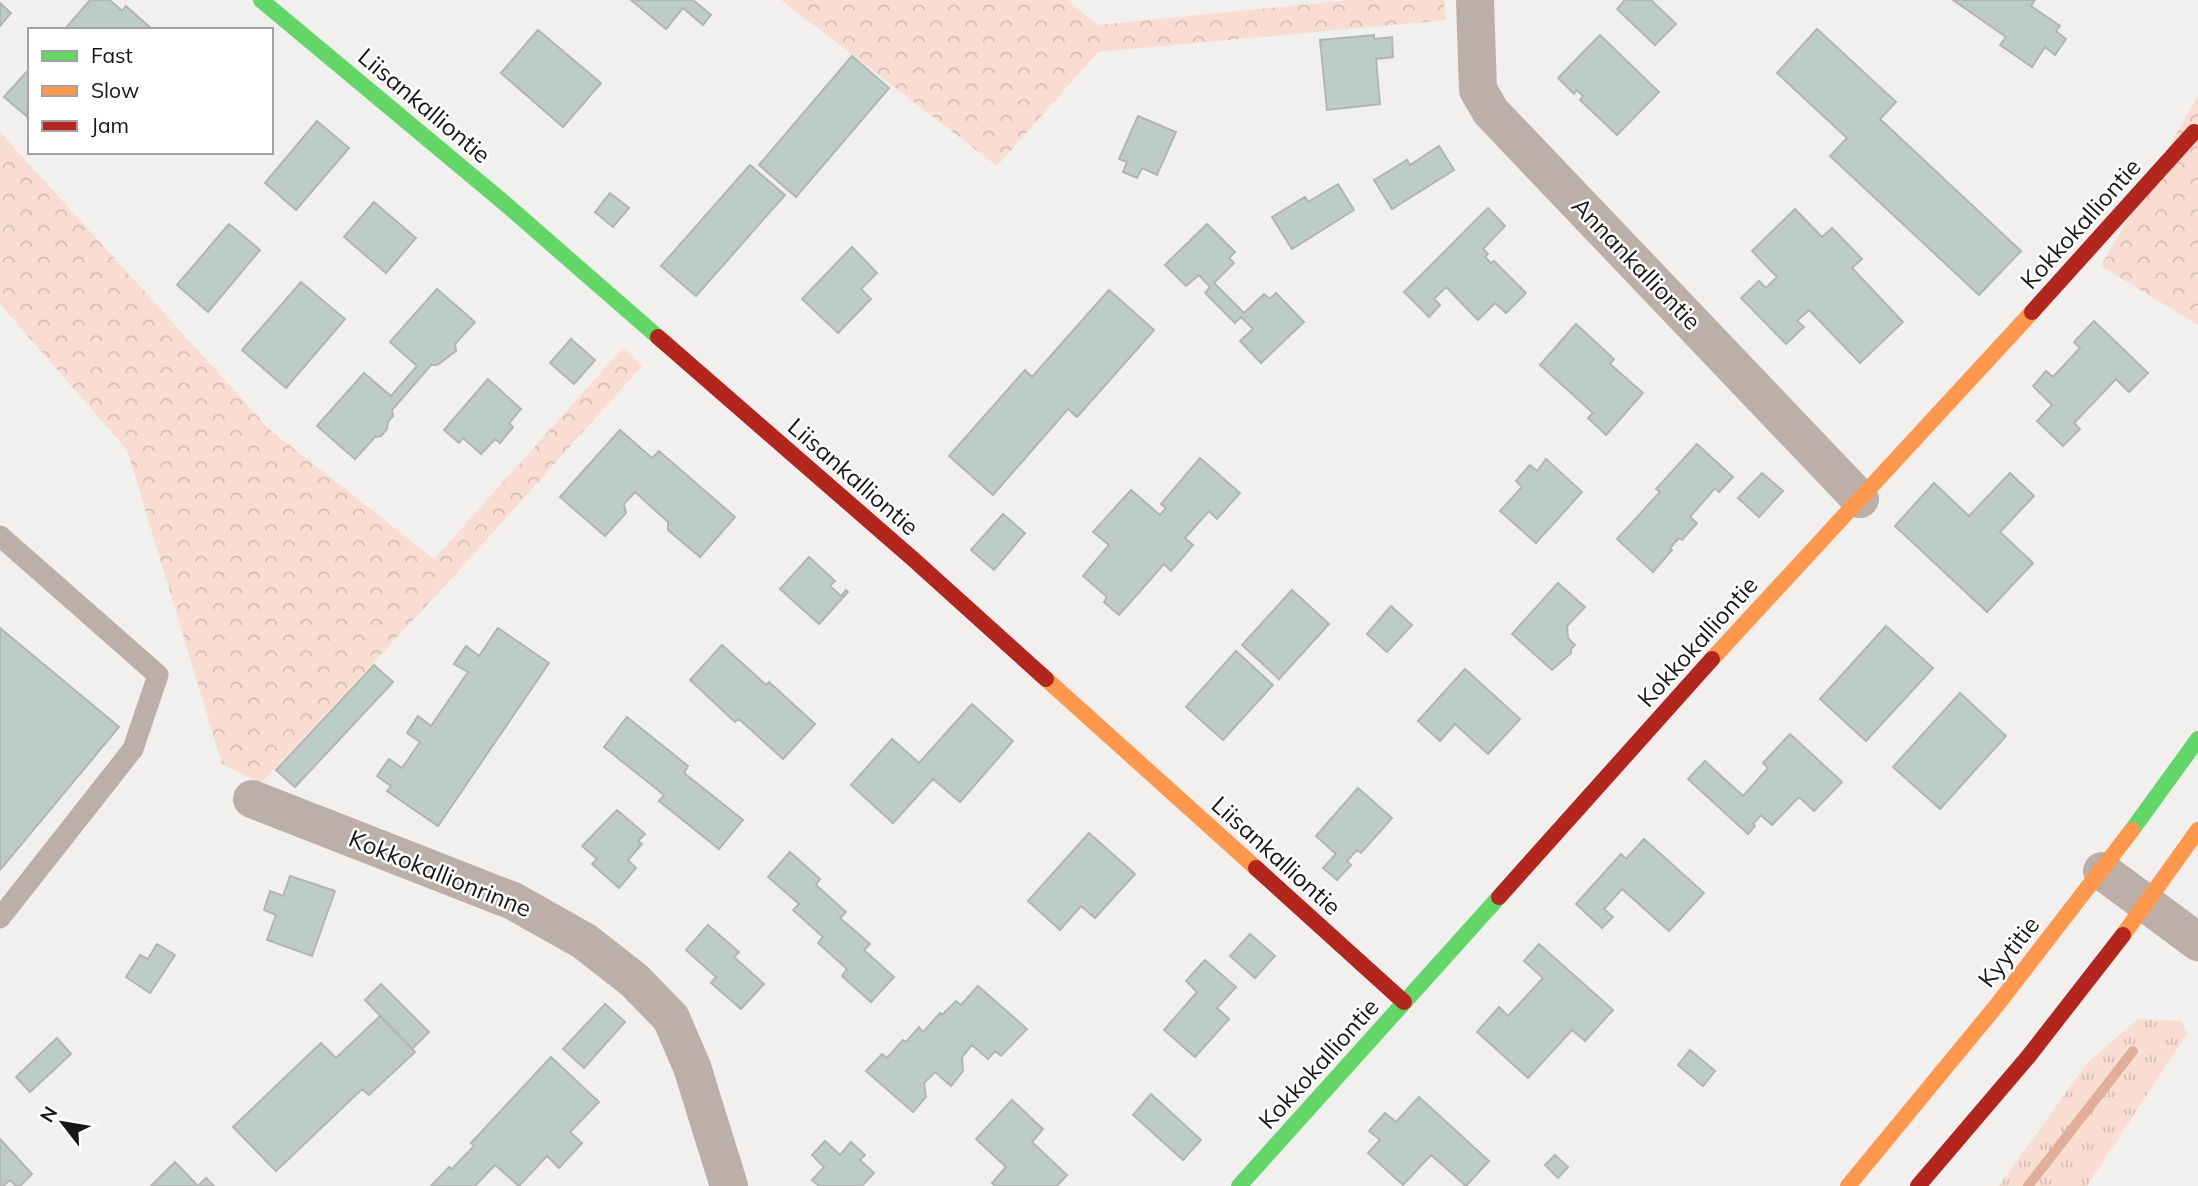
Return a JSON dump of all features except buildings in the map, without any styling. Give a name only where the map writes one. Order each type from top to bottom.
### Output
[{"type":"street","name":"Liisankalliontie","points":[[261,0],[502,201],[905,552],[1404,1002]]},
{"type":"street","name":"Annankalliontie","points":[[1475,0],[1478,90],[1491,112],[1860,499]]},
{"type":"street","name":"Kokkokalliontie","points":[[1240,1186],[1754,613],[2079,262],[2194,132]]},
{"type":"street","name":"Kyytitie","points":[[1848,1186],[1997,1005],[2102,871],[2198,739]]},
{"type":"street","name":"Kokkokallionrinne","points":[[252,799],[513,901],[584,941],[634,980],[671,1018],[692,1067],[729,1186]]},
{"type":"street","points":[[1918,1186],[1968,1130],[2146,904],[2198,830]]},
{"type":"street","points":[[2102,871],[2198,942]]},
{"type":"lane","points":[[0,536],[158,676],[133,749],[0,918]]},
{"type":"green space","points":[[781,0],[1067,0],[1098,25],[1351,0],[1444,0],[1446,20],[1098,52],[997,166]]},
{"type":"green space","points":[[2198,95],[2198,325],[2101,266]]},
{"type":"green space","points":[[0,132],[270,430],[434,559],[623,348],[642,366],[454,576],[261,783],[222,764],[127,450],[0,304]]},
{"type":"green space","points":[[2138,1019],[2181,1021],[2187,1034],[2087,1186],[1999,1186],[2087,1063]]},
{"type":"waterway","points":[[2028,1186],[2133,1051]]},
{"type":"traffic: fast","points":[[261,0],[502,201],[658,337]]},
{"type":"traffic: fast","points":[[2132,830],[2198,739]]},
{"type":"traffic: fast","points":[[1239,1186],[1499,897]]},
{"type":"traffic: slow","points":[[1712,659],[2032,312]]},
{"type":"traffic: slow","points":[[1046,679],[1256,868]]},
{"type":"traffic: slow","points":[[1848,1186],[1997,1005],[2132,830]]},
{"type":"traffic: slow","points":[[2123,935],[2198,830]]},
{"type":"traffic: jam","points":[[2032,312],[2194,132]]},
{"type":"traffic: jam","points":[[658,337],[1046,679]]},
{"type":"traffic: jam","points":[[1499,897],[1712,659]]},
{"type":"traffic: jam","points":[[1256,868],[1404,1002]]},
{"type":"traffic: jam","points":[[1918,1186],[2028,1057],[2123,935]]}]
